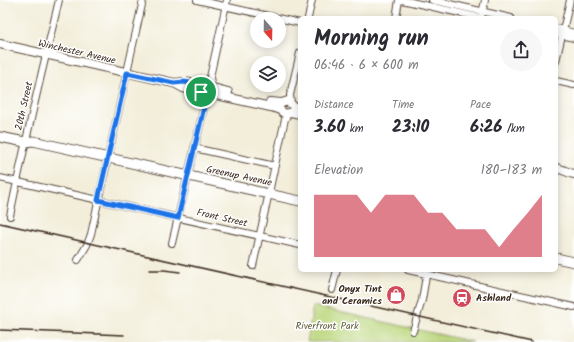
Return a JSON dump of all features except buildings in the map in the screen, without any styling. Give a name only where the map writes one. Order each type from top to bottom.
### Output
[{"type":"highway","name":"Greenup Avenue","points":[[0,130],[28,140]]},
{"type":"highway","name":"Greenup Avenue","points":[[0,136],[28,140],[298,201]]},
{"type":"highway","points":[[558,258],[574,262]]},
{"type":"main road","name":"Winchester Avenue","points":[[0,44],[174,83],[183,88],[207,90],[275,103],[298,113]]},
{"type":"main road","points":[[558,168],[571,173]]},
{"type":"main road","points":[[558,172],[565,174],[571,173]]},
{"type":"street","name":"20th Street","points":[[10,216],[59,0]]},
{"type":"street","points":[[78,260],[89,239],[143,0]]},
{"type":"street","points":[[197,0],[227,3],[298,22]]},
{"type":"street","points":[[308,16],[312,0]]},
{"type":"street","points":[[396,16],[400,0],[482,16]]},
{"type":"street","points":[[432,0],[482,16]]},
{"type":"street","points":[[482,16],[485,0]]},
{"type":"street","points":[[558,47],[560,33],[570,0]]},
{"type":"street","points":[[172,243],[227,3]]},
{"type":"street","points":[[560,33],[574,33]]},
{"type":"street","points":[[560,33],[574,38]]},
{"type":"street","points":[[253,266],[298,62]]},
{"type":"street","points":[[558,81],[574,85]]},
{"type":"street","points":[[194,148],[275,166]]},
{"type":"street","name":"Front Street","points":[[0,178],[298,245]]},
{"type":"street","points":[[332,290],[336,272]]},
{"type":"street","points":[[413,331],[427,272],[574,307]]},
{"type":"green space","name":"Riverfront Park","points":[[313,306],[473,342],[307,342]]},
{"type":"railway","points":[[0,223],[532,342]]},
{"type":"railway","points":[[149,270],[180,272]]},
{"type":"railway","points":[[0,330],[124,335]]},
{"type":"place","name":"Onyx Tint and Ceramics","points":[[396,295]]},
{"type":"place","name":"Ashland","points":[[462,298]]},
{"type":"route","points":[[127,73],[174,83],[184,82],[202,85],[200,90],[201,92],[204,95],[205,103],[178,218],[98,200],[127,73]]}]
